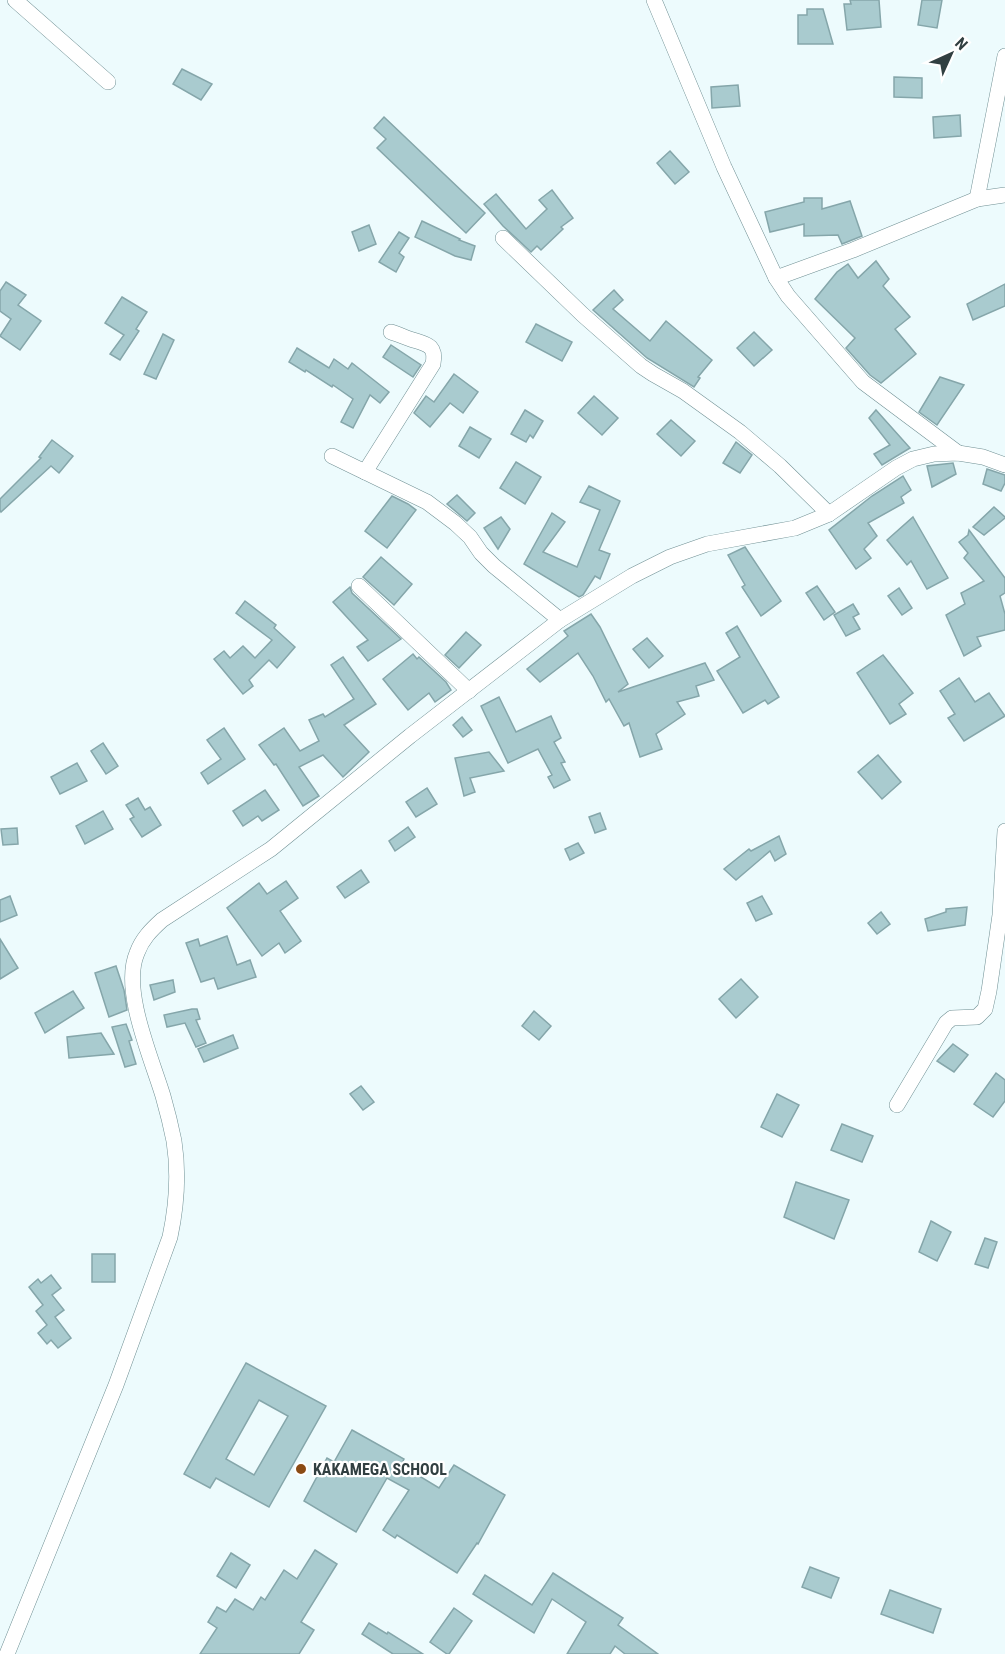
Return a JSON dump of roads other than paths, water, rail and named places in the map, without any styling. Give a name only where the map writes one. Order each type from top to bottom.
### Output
[{"type":"street","points":[[15,0],[108,82]]},
{"type":"street","points":[[654,0],[724,167],[776,278],[788,296],[863,382],[958,453]]},
{"type":"street","points":[[977,198],[1005,56]]},
{"type":"street","points":[[776,278],[853,250],[977,198],[1005,195]]},
{"type":"street","points":[[503,238],[583,315],[641,366],[683,391],[740,432],[780,466],[829,514]]},
{"type":"street","points":[[364,472],[433,364],[432,349],[427,344],[392,332]]},
{"type":"street","points":[[6,1654],[116,1385],[170,1237],[175,1213],[178,1178],[174,1140],[163,1096],[145,1043],[132,984],[135,955],[148,933],[162,921],[271,849],[410,736],[560,620],[632,576],[670,557],[707,543],[795,528],[829,514],[913,459],[933,454],[958,453],[1005,465]]},
{"type":"street","points":[[332,456],[427,502],[470,537],[494,566],[560,620]]},
{"type":"street","points":[[359,586],[469,691]]},
{"type":"street","points":[[897,1105],[946,1023],[952,1018],[977,1017],[985,1009],[1000,915],[1005,831]]},
{"type":"place","name":"KAKAMEGA SCHOOL","points":[[301,1469]]}]
